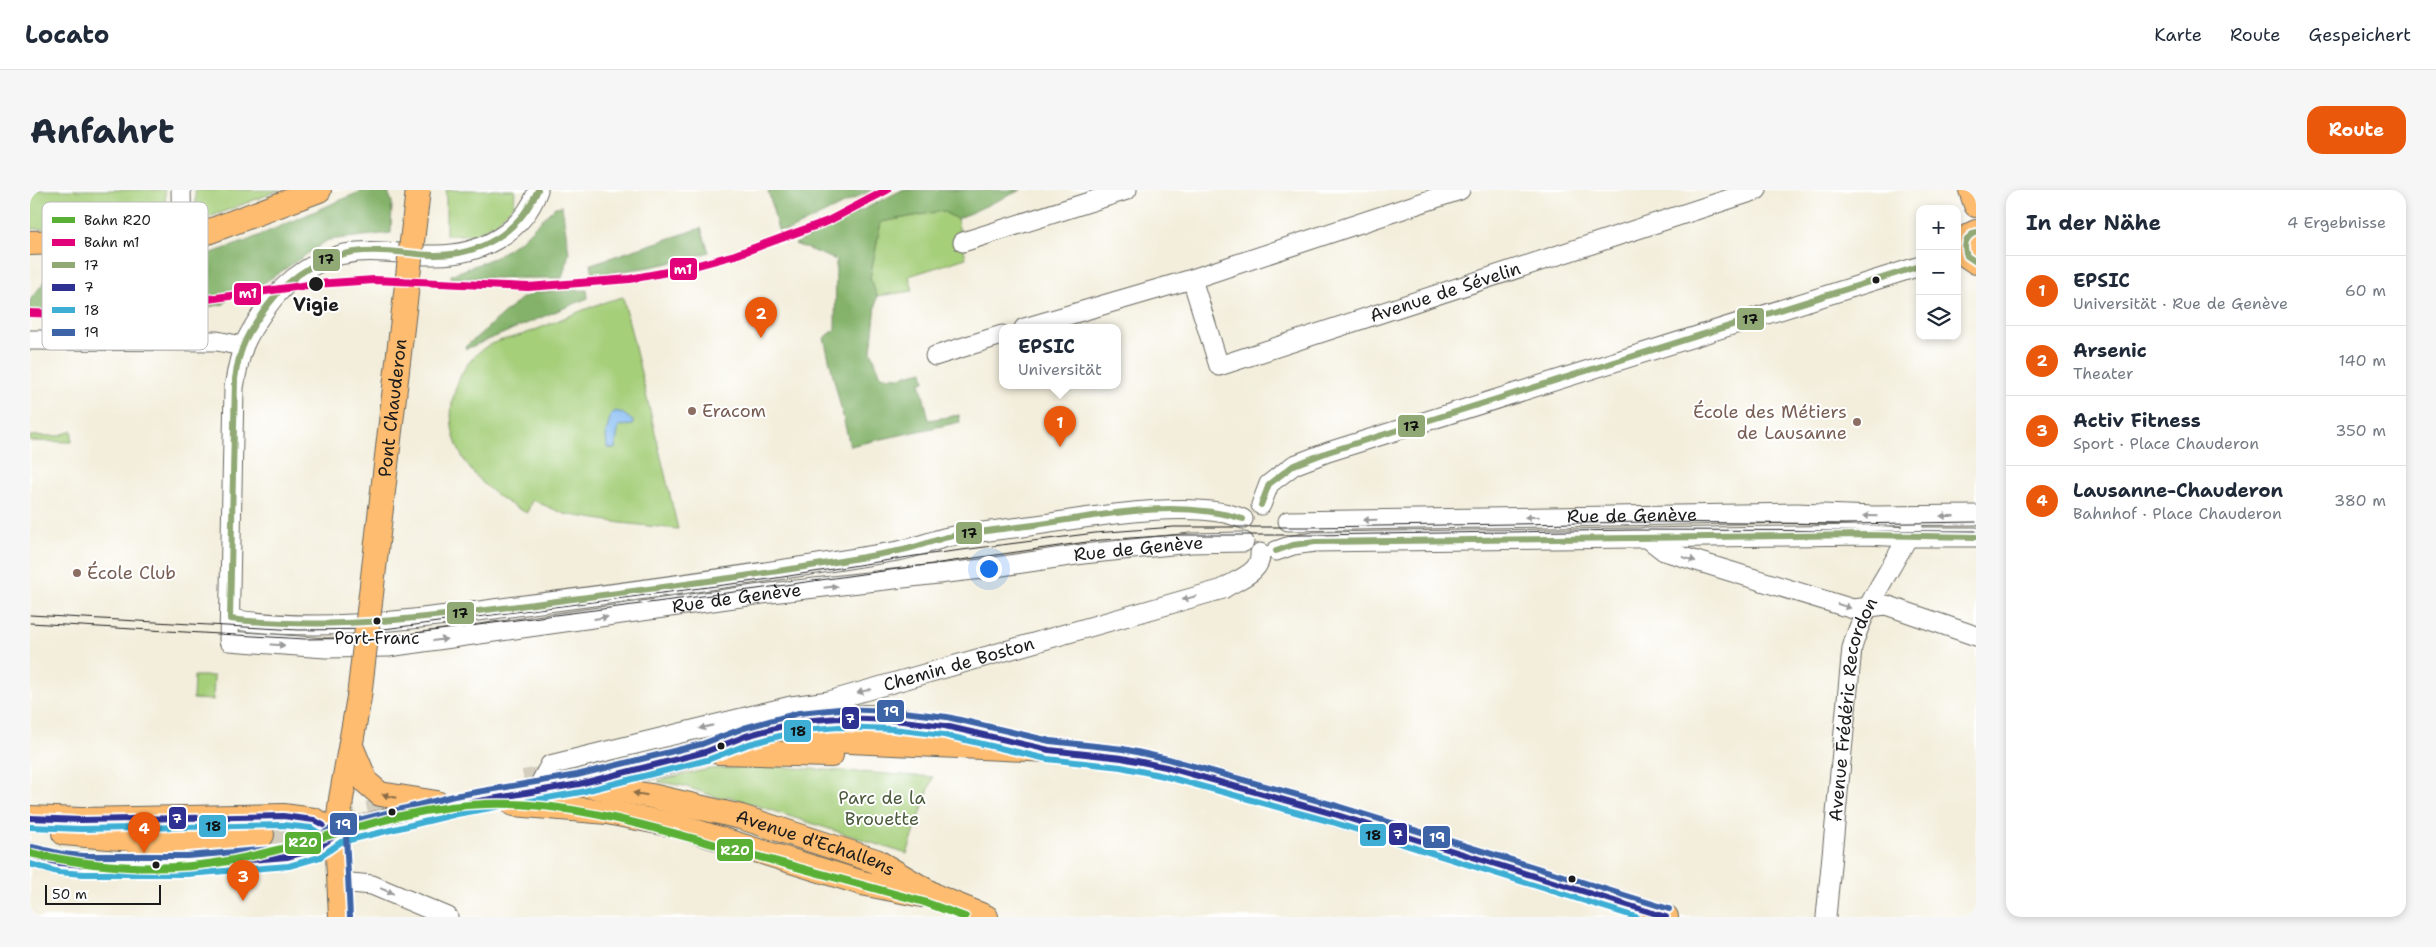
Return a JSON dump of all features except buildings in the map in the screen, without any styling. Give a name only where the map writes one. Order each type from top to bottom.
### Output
[{"type":"main road","points":[[208,232],[319,190]]},
{"type":"main road","name":"Pont Chauderon","points":[[341,917],[337,834],[341,798],[359,697],[418,190]]},
{"type":"main road","points":[[1971,190],[1976,205]]},
{"type":"main road","points":[[579,784],[705,752],[800,738],[839,718],[894,720],[945,726],[1049,750],[1122,758],[1212,779],[1343,816],[1666,917]]},
{"type":"main road","points":[[705,752],[746,736],[800,738],[948,761],[1049,750]]},
{"type":"main road","points":[[351,746],[366,782],[380,794],[400,799],[455,805]]},
{"type":"main road","name":"Avenue d'Echallens","points":[[478,801],[579,784],[686,815],[862,883],[937,898],[986,917]]},
{"type":"main road","points":[[30,855],[60,864],[83,865],[187,865],[287,858],[316,849],[337,834],[478,801]]},
{"type":"main road","name":"Avenue d'Echallens","points":[[478,801],[686,815]]},
{"type":"main road","points":[[30,818],[81,820],[283,816],[314,820],[337,834]]},
{"type":"main road","points":[[30,830],[143,840],[199,840],[262,835]]},
{"type":"street","points":[[230,619],[234,388],[242,346],[276,292],[288,281],[314,265],[340,255],[376,250],[437,255],[475,250],[504,236],[520,222],[538,190]]},
{"type":"street","points":[[963,242],[1127,190]]},
{"type":"street","points":[[1038,324],[1192,279],[1460,190]]},
{"type":"street","name":"Avenue de Sévelin","points":[[1192,279],[1219,366],[1756,190]]},
{"type":"street","points":[[1261,505],[1268,484],[1294,465],[1328,452],[1916,267]]},
{"type":"street","points":[[935,356],[999,336]]},
{"type":"street","points":[[208,340],[217,340],[242,346]]},
{"type":"street","points":[[1261,505],[1278,508],[1288,521],[1289,535],[1286,542],[1268,552],[1248,547],[1241,535],[1242,519],[1253,508],[1261,505]]},
{"type":"street","name":"Rue de Genève","points":[[1242,519],[1230,513],[1194,510],[1151,511],[1070,520],[948,537],[902,550],[873,555],[619,593],[385,622],[340,625],[250,622],[230,619],[229,642],[326,648],[388,647],[762,594],[982,569],[1083,554],[1191,543],[1244,542]]},
{"type":"street","name":"Rue de Genève","points":[[1288,521],[1796,513],[1874,516],[1976,515]]},
{"type":"street","name":"Avenue Frédéric Recordon","points":[[1826,917],[1852,648],[1868,608],[1918,516]]},
{"type":"street","name":"Rue de Genève","points":[[1268,552],[1293,545],[1315,542],[1866,534],[1908,537],[1976,537]]},
{"type":"street","points":[[1646,537],[1664,551],[1703,564],[1853,609],[1886,606],[1976,636]]},
{"type":"street","name":"Chemin de Boston","points":[[536,791],[550,765],[791,706],[829,701],[1223,588],[1257,568],[1268,552]]},
{"type":"street","points":[[340,882],[372,885],[448,917]]},
{"type":"green space","points":[[30,190],[165,190],[165,202],[42,202],[42,229],[30,229]]},
{"type":"green space","points":[[195,190],[280,190],[208,218],[208,202],[196,202]]},
{"type":"green space","points":[[364,190],[388,192],[392,202],[391,233],[328,240],[258,287],[232,289],[224,304],[208,307],[208,254],[244,242]]},
{"type":"green space","points":[[446,190],[515,190],[514,205],[496,223],[473,235],[446,235]]},
{"type":"green space","points":[[768,190],[872,190],[788,231],[778,230]]},
{"type":"green space","points":[[902,190],[1021,190],[957,219],[942,211],[881,222],[870,278],[877,296],[871,351],[881,376],[899,377],[923,371],[925,381],[920,382],[929,420],[959,415],[960,422],[850,446],[824,338],[835,330],[836,260],[795,244]]},
{"type":"green space","points":[[562,206],[569,253],[562,278],[451,278],[451,275],[496,257],[521,240],[555,207]]},
{"type":"green space","points":[[942,211],[957,219],[966,258],[909,276],[913,291],[877,296],[870,278],[881,222]]},
{"type":"green space","points":[[701,228],[709,252],[666,264],[593,275],[591,264]]},
{"type":"green space","points":[[42,285],[42,312],[30,312],[30,300]]},
{"type":"green space","points":[[587,290],[588,298],[466,349],[465,347],[521,299],[534,292]]},
{"type":"green space","points":[[623,297],[678,529],[621,523],[565,514],[532,500],[527,513],[494,493],[480,480],[468,466],[459,450],[453,432],[451,414],[456,387],[468,363],[484,348],[522,335],[598,304]]},
{"type":"green space","points":[[72,431],[72,442],[30,441],[30,436],[57,436]]},
{"type":"green space","points":[[194,676],[214,676],[213,700],[193,699]]},
{"type":"green space","name":"Parc de la Brouette","points":[[767,766],[933,777],[907,854],[727,796],[725,800],[684,786],[659,782],[659,780],[709,769]]},
{"type":"water","points":[[616,411],[633,421],[633,425],[619,426],[615,449],[607,448],[606,433],[611,414]]},
{"type":"tunnel","points":[[741,745],[806,739]]},
{"type":"tunnel","points":[[524,782],[619,764]]},
{"type":"tunnel","points":[[262,835],[400,807]]},
{"type":"tram line","points":[[30,615],[298,630],[384,629],[770,579],[915,556],[1095,533],[1174,527],[1648,522],[1845,524],[1976,522]]},
{"type":"tram line","points":[[30,623],[305,639],[377,638],[757,589],[1101,540],[1176,535],[1634,530],[1976,531]]},
{"type":"rail line","name":"m1","points":[[208,299],[316,284],[374,280],[528,287],[630,279],[683,269],[735,255],[828,221],[887,190]]},
{"type":"rail line","name":"m1","points":[[30,313],[42,313]]},
{"type":"rail line","name":"R20","points":[[30,853],[77,862],[125,867],[149,868],[198,865],[255,855],[418,812],[486,804],[515,804],[573,810],[659,829],[924,902],[965,917]]},
{"type":"transit line","name":"17","points":[[538,190],[530,205],[508,230],[496,239],[481,246],[450,254],[432,255],[373,251],[336,256],[310,267],[298,275],[277,294],[261,314],[242,348],[235,379],[230,619],[271,623],[353,623],[475,612],[856,559],[911,548],[959,535],[1139,510],[1192,510],[1218,513],[1243,519]]},
{"type":"transit line","name":"17","points":[[1976,232],[1967,239],[1965,248],[1967,256],[1976,262]]},
{"type":"transit line","name":"17","points":[[1261,505],[1269,484],[1294,465],[1328,452],[1916,267]]},
{"type":"transit line","name":"17","points":[[1276,551],[1293,545],[1315,542],[1866,535],[1976,537]]},
{"type":"transit line","name":"19","points":[[32,847],[62,854],[83,856],[187,856],[285,848],[312,841],[335,826],[454,796],[577,775],[702,744],[744,728],[799,713],[839,709],[894,711],[947,717],[1050,741],[1123,749],[1168,759],[1337,806],[1669,909]]},
{"type":"transit line","name":"7","points":[[30,855],[60,863],[83,865],[187,865],[287,857],[316,849],[337,834],[455,805],[579,784],[705,752],[746,736],[801,721],[839,718],[894,720],[945,726],[1049,750],[1122,758],[1166,767],[1334,814],[1666,917]]},
{"type":"transit line","name":"18","points":[[30,864],[58,872],[83,874],[187,874],[289,866],[320,857],[341,842],[457,814],[581,792],[707,760],[749,744],[803,730],[839,727],[893,729],[944,735],[1047,759],[1121,767],[1164,776],[1332,822],[1636,917]]},
{"type":"transit line","name":"7","points":[[30,818],[81,820],[283,816],[314,820],[323,825]]},
{"type":"transit line","name":"18","points":[[30,827],[81,829],[283,825],[311,828],[319,833]]},
{"type":"transit line","name":"19","points":[[346,834],[350,917]]},
{"type":"place","name":"Vigie","points":[[316,284]]},
{"type":"place","name":"Arsenic","points":[[761,338]]},
{"type":"place","name":"Eracom","points":[[692,411]]},
{"type":"place","name":"École des Métiers de Lausanne","points":[[1857,422]]},
{"type":"place","name":"EPSIC","points":[[1060,447]]},
{"type":"place","name":"École Club","points":[[77,573]]},
{"type":"place","name":"Port-Franc","points":[[377,621]]},
{"type":"place","name":"Lausanne-Chauderon","points":[[144,853]]},
{"type":"place","name":"Activ Fitness","points":[[243,901]]}]
